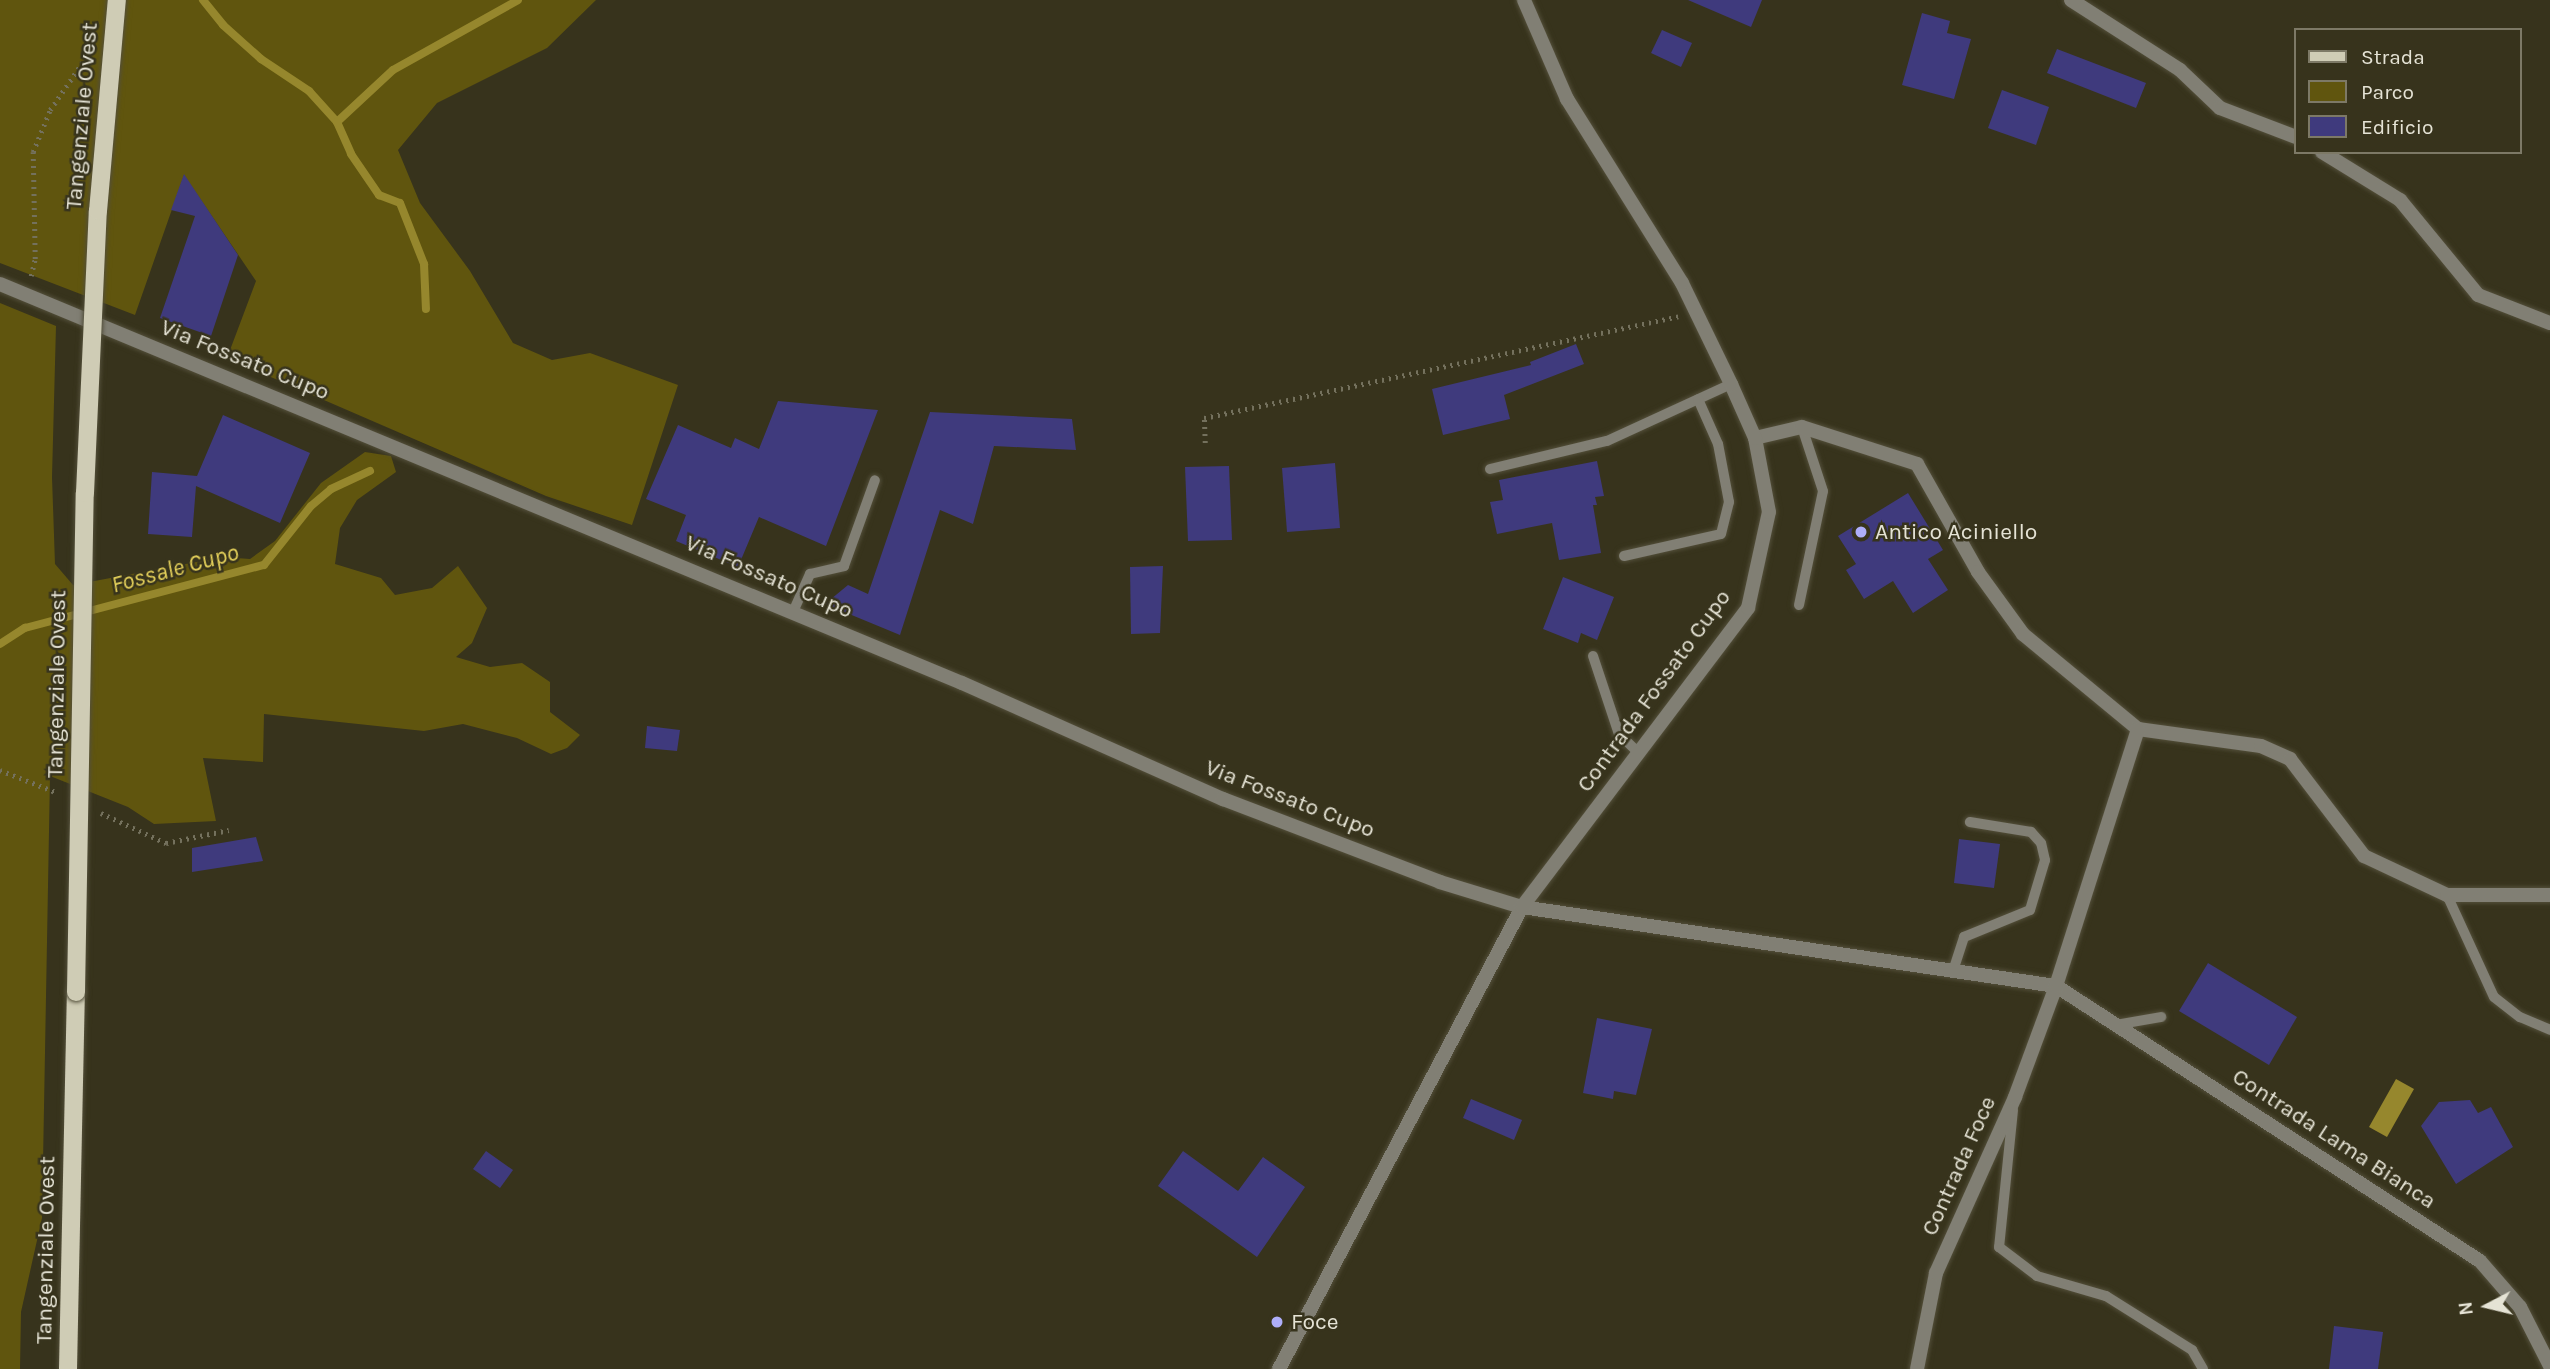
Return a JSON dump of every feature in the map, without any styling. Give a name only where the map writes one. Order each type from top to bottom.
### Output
[{"type":"main road","name":"Tangenziale Ovest","points":[[68,1369],[85,480],[98,211],[117,0]]},
{"type":"street","name":"Contrada Fossato Cupo","points":[[1279,1369],[1522,908],[1748,608],[1769,512],[1755,438],[1731,384],[1696,312],[1567,99],[1524,0]]},
{"type":"street","points":[[2071,0],[2180,70],[2220,108],[2294,136]]},
{"type":"street","points":[[2325,154],[2400,200],[2478,295],[2550,323]]},
{"type":"street","name":"Via Fossato Cupo","points":[[0,284],[793,612],[1223,799],[1440,882],[1522,908]]},
{"type":"street","points":[[1755,438],[1802,427],[1917,464],[1978,572],[2023,634],[2138,729],[2261,746],[2290,759],[2364,856],[2447,895],[2550,895]]},
{"type":"street","name":"Contrada Foce","points":[[1917,1369],[1936,1272],[2015,1097],[2056,986],[2138,729]]},
{"type":"street","points":[[1522,908],[2056,986]]},
{"type":"street","name":"Contrada Lama Bianca","points":[[2056,986],[2480,1261],[2520,1307],[2550,1366]]},
{"type":"lane","points":[[1490,469],[1607,441],[1731,384]]},
{"type":"lane","points":[[1625,556],[1721,534],[1729,502],[1718,444],[1698,399]]},
{"type":"lane","points":[[1799,605],[1823,491],[1802,427]]},
{"type":"lane","points":[[793,612],[810,575],[844,566],[875,480]]},
{"type":"lane","points":[[1593,656],[1619,734],[1639,753]]},
{"type":"lane","points":[[1952,971],[1964,937],[2030,910],[2045,860],[2041,843],[2031,832],[1970,822]]},
{"type":"lane","points":[[2447,895],[2494,997],[2520,1017],[2550,1030]]},
{"type":"lane","points":[[2115,1025],[2161,1017]]},
{"type":"lane","points":[[2015,1097],[1999,1247],[2038,1276],[2106,1296],[2192,1350],[2203,1369]]},
{"type":"path","points":[[26,294],[35,259],[33,152],[50,110],[87,59],[88,47]]},
{"type":"path","points":[[1205,443],[1203,418],[1696,312]]},
{"type":"path","points":[[0,770],[69,799]]},
{"type":"path","points":[[93,809],[166,843],[229,830]]},
{"type":"green space","points":[[0,0],[596,0],[547,48],[437,103],[398,150],[420,203],[470,271],[513,343],[552,360],[590,353],[678,385],[632,525],[546,496],[227,358],[256,281],[184,175],[135,315],[0,263]]},
{"type":"green space","points":[[0,303],[56,326],[52,477],[55,564],[73,585],[223,557],[250,559],[275,541],[321,483],[365,452],[391,456],[396,472],[357,500],[340,528],[335,564],[381,578],[395,595],[432,588],[458,566],[487,608],[472,643],[456,657],[490,667],[522,663],[550,682],[550,712],[580,735],[567,748],[551,754],[517,738],[463,724],[424,731],[264,714],[263,762],[203,758],[216,821],[154,824],[128,807],[50,776],[42,1218],[21,1312],[20,1369],[0,1369]]},
{"type":"shaded area","points":[[2396,1079],[2414,1089],[2387,1137],[2369,1127]]},
{"type":"building","points":[[1688,0],[1762,0],[1751,27]]},
{"type":"building","points":[[1922,13],[1950,21],[1947,33],[1971,39],[1954,99],[1902,85]]},
{"type":"building","points":[[1662,30],[1692,43],[1681,67],[1651,53]]},
{"type":"building","points":[[2057,49],[2146,83],[2136,108],[2047,73]]},
{"type":"building","points":[[2002,90],[2049,107],[2036,145],[1988,128]]},
{"type":"building","points":[[184,174],[238,255],[211,336],[160,318],[195,216],[171,210]]},
{"type":"building","points":[[1576,344],[1584,364],[1504,395],[1510,419],[1443,435],[1432,389],[1531,365],[1530,362]]},
{"type":"building","points":[[778,401],[878,410],[826,546],[759,517],[738,567],[676,541],[686,515],[646,499],[678,425],[731,448],[735,438],[759,449]]},
{"type":"building","points":[[930,412],[1072,419],[1076,450],[994,446],[973,524],[940,510],[900,635],[825,604],[848,585],[868,594]]},
{"type":"building","points":[[223,415],[310,453],[280,523],[196,486],[192,537],[148,534],[152,472],[197,476]]},
{"type":"building","points":[[1597,461],[1604,496],[1595,497],[1597,505],[1593,505],[1601,553],[1559,560],[1552,523],[1497,534],[1490,502],[1503,500],[1499,480]]},
{"type":"building","points":[[1335,463],[1340,528],[1287,532],[1282,468]]},
{"type":"building","points":[[1229,466],[1232,540],[1188,541],[1185,467]]},
{"type":"building","points":[[1908,493],[1943,550],[1928,559],[1948,590],[1913,613],[1893,581],[1864,599],[1846,570],[1856,564],[1838,536]]},
{"type":"building","points":[[1163,566],[1160,633],[1131,634],[1130,567]]},
{"type":"building","points":[[1563,577],[1614,597],[1597,640],[1581,633],[1578,643],[1543,629]]},
{"type":"building","points":[[647,726],[680,730],[677,751],[645,748]]},
{"type":"building","points":[[256,837],[263,861],[192,872],[192,848]]},
{"type":"building","points":[[1959,839],[2000,844],[1994,888],[1954,883]]},
{"type":"building","points":[[2208,963],[2297,1017],[2269,1065],[2179,1011]]},
{"type":"building","points":[[1597,1018],[1652,1029],[1636,1095],[1614,1091],[1613,1099],[1583,1093]]},
{"type":"building","points":[[1471,1099],[1522,1120],[1514,1140],[1463,1118]]},
{"type":"building","points":[[2470,1100],[2478,1113],[2491,1107],[2513,1147],[2456,1184],[2421,1126],[2439,1102]]},
{"type":"building","points":[[486,1151],[513,1170],[500,1188],[473,1169]]},
{"type":"building","points":[[1183,1151],[1238,1191],[1263,1157],[1305,1187],[1257,1257],[1158,1186]]},
{"type":"building","points":[[2334,1326],[2383,1332],[2378,1369],[2329,1369]]},
{"type":"waterway","name":"Fossale Cupo","points":[[203,0],[223,25],[261,59],[309,91],[337,122],[351,154],[379,195],[400,203],[424,264],[426,309]]},
{"type":"waterway","points":[[337,122],[393,70],[518,0]]},
{"type":"waterway","name":"Fossale Cupo","points":[[0,644],[25,628],[264,565],[311,506],[331,489],[370,471]]},
{"type":"place","name":"Antico Aciniello","points":[[1861,532]]},
{"type":"place","name":"Foce","points":[[1277,1322]]}]
